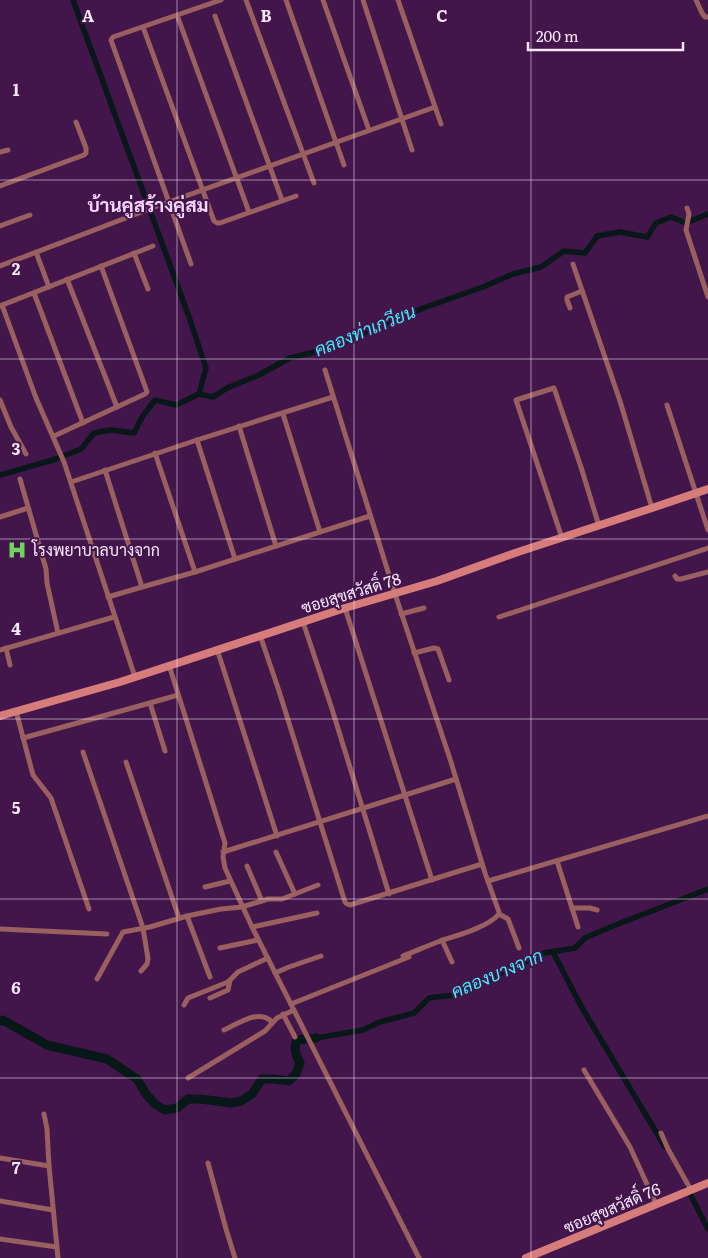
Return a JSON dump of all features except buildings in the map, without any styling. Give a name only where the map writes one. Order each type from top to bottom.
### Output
[{"type":"street","points":[[191,264],[111,41],[113,37],[221,0]]},
{"type":"street","points":[[246,0],[314,183]]},
{"type":"street","points":[[286,0],[344,165]]},
{"type":"street","points":[[323,0],[369,130]]},
{"type":"street","points":[[363,0],[412,150]]},
{"type":"street","points":[[398,0],[441,124]]},
{"type":"street","points":[[696,0],[702,13],[708,17]]},
{"type":"street","points":[[177,15],[248,212]]},
{"type":"street","points":[[215,16],[282,200]]},
{"type":"street","points":[[143,27],[215,222],[220,223],[296,196]]},
{"type":"street","points":[[0,266],[146,210],[435,107]]},
{"type":"street","points":[[0,186],[84,155],[86,148],[76,122]]},
{"type":"street","points":[[0,152],[8,150]]},
{"type":"street","points":[[688,211],[686,225],[688,234],[708,297]]},
{"type":"street","points":[[0,226],[30,215]]},
{"type":"street","points":[[135,677],[64,462],[36,398],[1,306],[153,246]]},
{"type":"street","points":[[36,252],[48,287]]},
{"type":"street","points":[[134,254],[148,289]]},
{"type":"street","points":[[573,264],[620,401],[652,508]]},
{"type":"street","points":[[54,436],[147,391],[100,266]]},
{"type":"street","points":[[67,280],[117,407]]},
{"type":"street","points":[[570,308],[567,297],[582,291]]},
{"type":"street","points":[[34,292],[83,422]]},
{"type":"street","points":[[325,370],[482,864],[500,914],[508,919],[519,948]]},
{"type":"street","points":[[562,538],[516,400],[544,390],[554,388],[599,526]]},
{"type":"street","points":[[71,482],[333,397]]},
{"type":"street","points":[[0,400],[11,427],[26,454]]},
{"type":"street","points":[[667,405],[708,530]]},
{"type":"street","points":[[284,414],[320,532]]},
{"type":"street","points":[[240,426],[276,546]]},
{"type":"street","points":[[197,440],[235,559]]},
{"type":"street","points":[[155,454],[195,572]]},
{"type":"street","points":[[105,470],[142,587]]},
{"type":"street","points":[[20,479],[46,569],[47,583],[58,633]]},
{"type":"street","name":"ซอยสุขสวัสดิ์ 78","points":[[0,716],[135,677],[260,635],[437,581],[708,488]]},
{"type":"street","points":[[0,517],[28,508]]},
{"type":"street","points":[[108,598],[370,516]]},
{"type":"street","points":[[499,617],[708,548]]},
{"type":"street","points":[[675,576],[677,579],[681,579],[708,572]]},
{"type":"street","points":[[345,608],[432,880]]},
{"type":"street","points":[[401,614],[424,608]]},
{"type":"street","points":[[10,665],[3,649],[114,617]]},
{"type":"street","points":[[302,622],[332,709],[389,894]]},
{"type":"street","points":[[260,635],[345,902],[350,905],[482,864]]},
{"type":"street","points":[[414,653],[434,648],[438,649],[450,680]]},
{"type":"street","points":[[217,649],[277,836]]},
{"type":"street","points":[[169,665],[225,843],[223,860],[230,881],[419,1258]]},
{"type":"street","points":[[23,738],[150,704],[178,694]]},
{"type":"street","points":[[150,704],[165,751]]},
{"type":"street","points":[[16,711],[33,776],[48,793],[53,804],[89,910]]},
{"type":"street","points":[[83,752],[143,928],[148,962],[141,971]]},
{"type":"street","points":[[126,762],[179,918]]},
{"type":"street","points":[[224,852],[456,779]]},
{"type":"street","points":[[488,881],[708,816]]},
{"type":"street","points":[[276,852],[295,894]]},
{"type":"street","points":[[557,861],[578,927]]},
{"type":"street","points":[[247,866],[262,901]]},
{"type":"street","points":[[204,887],[230,881]]},
{"type":"street","points":[[97,978],[123,932],[187,916],[242,907],[271,898],[282,899],[318,885]]},
{"type":"street","points":[[572,908],[597,910]]},
{"type":"street","points":[[252,928],[317,913]]},
{"type":"street","points":[[403,956],[465,933],[492,921],[500,914]]},
{"type":"street","points":[[187,916],[210,977]]},
{"type":"street","points":[[0,930],[107,934]]},
{"type":"street","points":[[220,948],[258,940]]},
{"type":"street","points":[[442,940],[452,962]]},
{"type":"street","points":[[188,1078],[265,1031],[272,1022],[292,1007],[431,947]]},
{"type":"street","points":[[275,973],[321,956]]},
{"type":"street","points":[[184,1005],[188,998],[230,980],[238,972],[268,958]]},
{"type":"street","points":[[210,998],[228,990],[230,980]]},
{"type":"street","points":[[283,1014],[295,1037]]},
{"type":"street","points":[[224,1030],[252,1017],[266,1017],[272,1022]]},
{"type":"street","points":[[584,1070],[630,1147],[656,1204]]},
{"type":"street","points":[[44,1114],[47,1129],[58,1258]]},
{"type":"street","points":[[661,1133],[688,1191]]},
{"type":"street","points":[[0,1158],[49,1166]]},
{"type":"street","points":[[208,1163],[235,1258]]},
{"type":"street","name":"ซอยสุขสวัสดิ์ 76","points":[[526,1258],[708,1182]]},
{"type":"street","points":[[0,1201],[53,1210]]},
{"type":"street","points":[[0,1239],[57,1247]]},
{"type":"waterway","points":[[73,0],[206,368],[199,394]]},
{"type":"waterway","name":"คลองท่าเกวียน","points":[[0,475],[56,459],[81,449],[94,433],[111,430],[134,433],[142,417],[155,400],[176,405],[199,394],[213,397],[227,388],[259,375],[290,358],[335,347],[374,328],[426,307],[483,287],[513,274],[541,267],[564,251],[585,253],[597,236],[620,232],[647,237],[656,223],[671,217],[686,223],[708,214]]},
{"type":"waterway","name":"คลองบางจาก","points":[[316,1038],[363,1030],[380,1022],[414,1013],[429,998],[455,995],[544,953],[575,948],[585,938],[708,889]]},
{"type":"waterway","points":[[553,952],[581,1006],[665,1147]]},
{"type":"waterway","name":"คลองบางจาก","points":[[0,1021],[3,1020],[47,1045],[107,1059],[137,1079],[155,1104],[165,1110],[177,1108],[188,1099],[232,1103],[241,1101],[252,1094],[262,1079],[289,1081],[296,1074],[300,1063],[295,1049],[297,1040],[316,1038]]},
{"type":"waterway","points":[[687,1188],[708,1229]]},
{"type":"place","name":"โรงพยาบาลบางจาก","points":[[17,550]]},
{"type":"district","name":"บ้านคู่สร้างคู่สม","points":[[148,205]]}]
